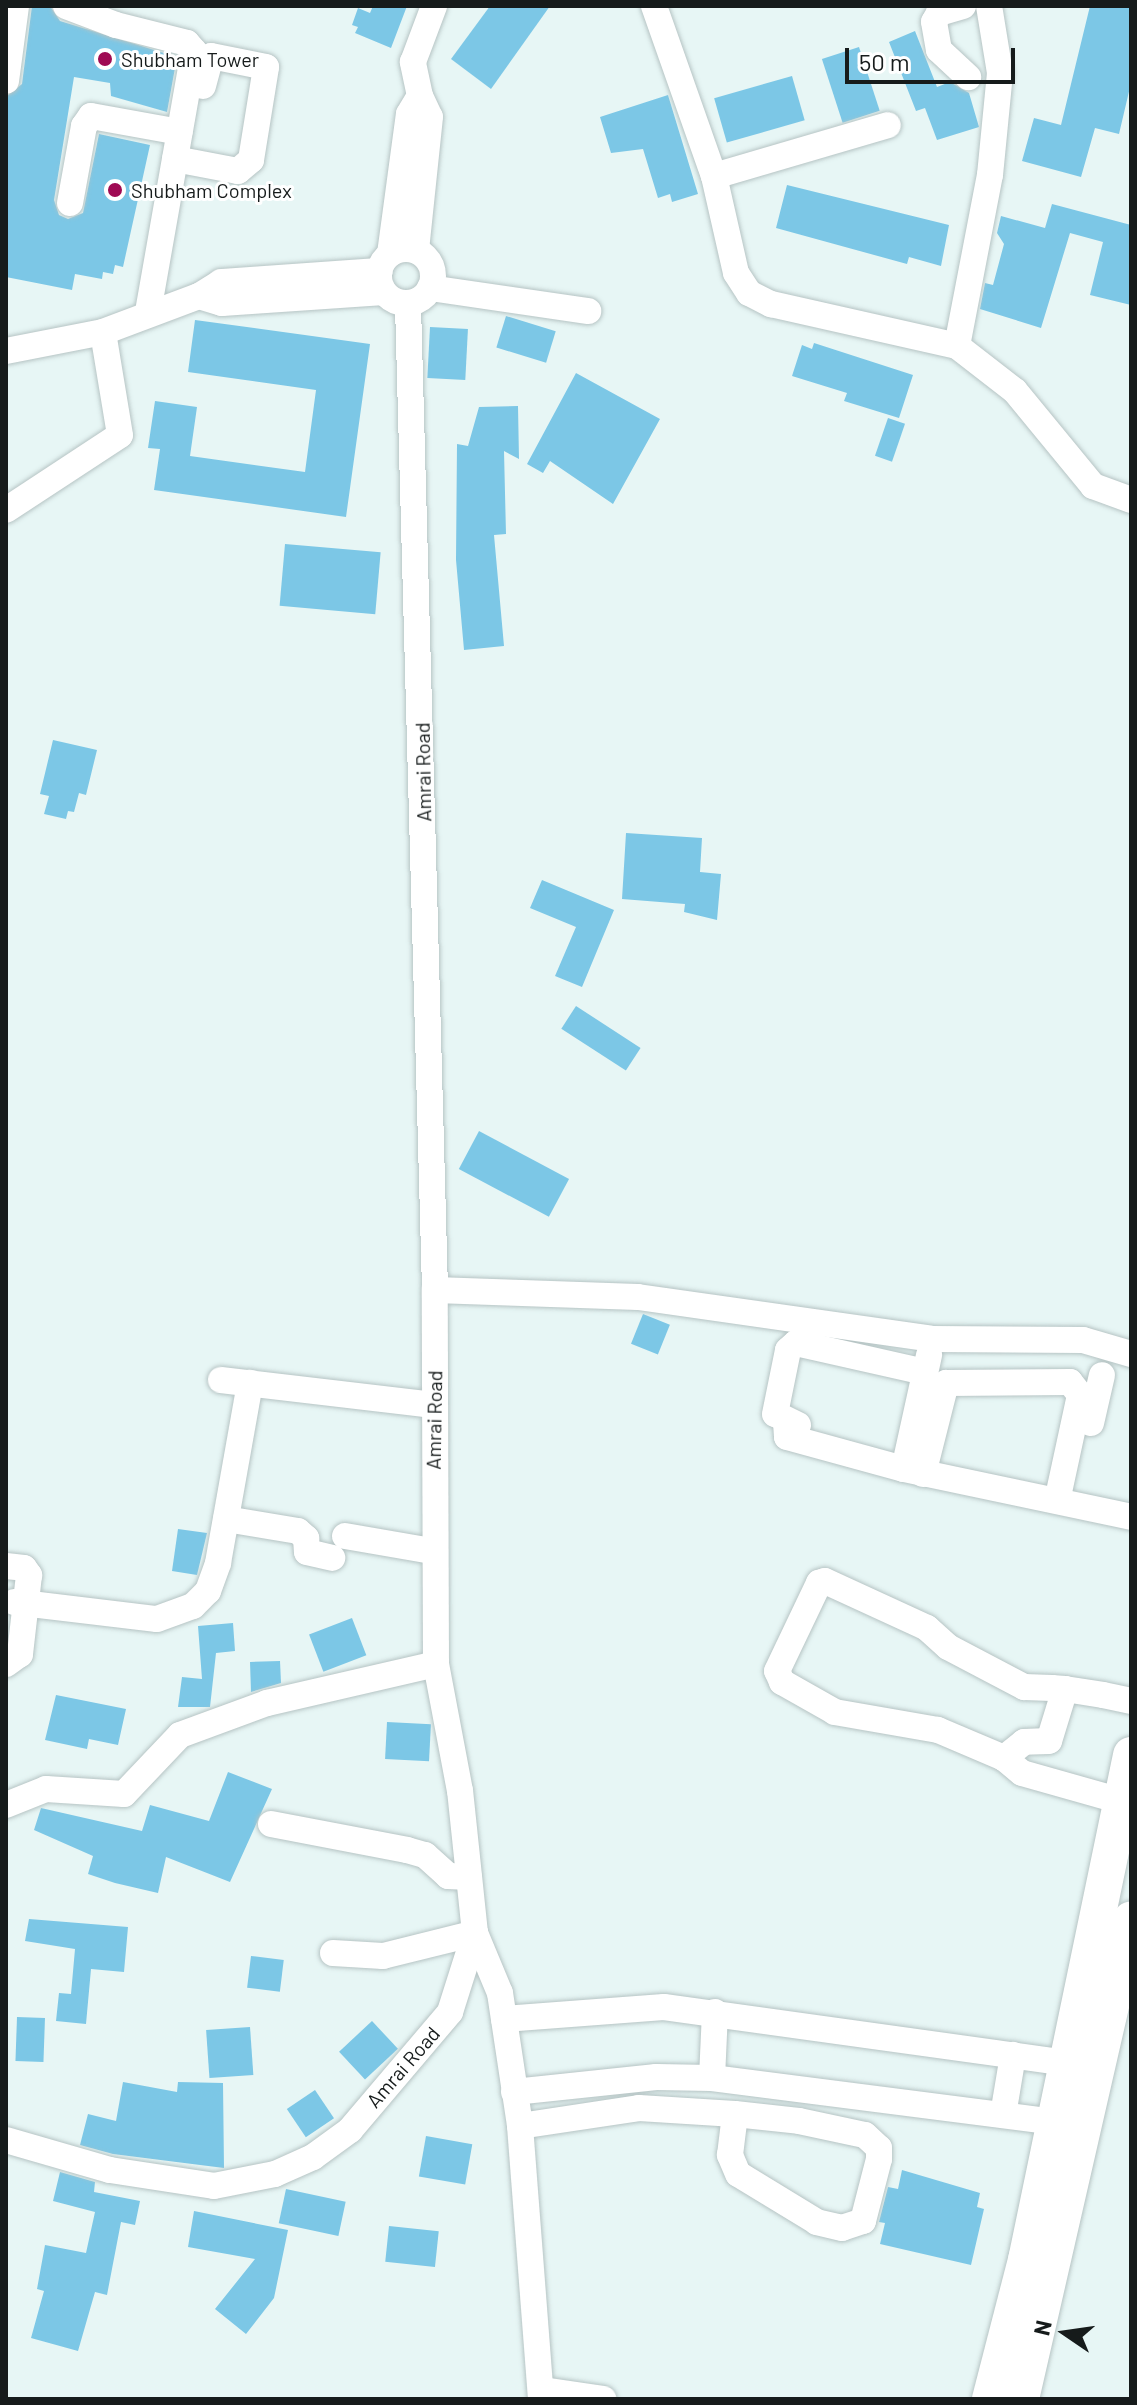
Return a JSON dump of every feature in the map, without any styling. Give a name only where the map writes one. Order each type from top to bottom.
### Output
[{"type":"street","points":[[6,81],[16,6]]},
{"type":"street","points":[[66,6],[192,46],[180,132],[181,160]]},
{"type":"street","name":"Amrai Road","points":[[6,2140],[110,2170],[214,2186],[287,2168],[350,2130],[450,2012],[475,1933],[460,1791],[436,1664],[432,1551],[435,1290],[395,274],[409,114],[420,96],[413,62],[434,6]]},
{"type":"street","points":[[654,6],[714,176],[736,273],[749,293],[771,304],[957,346],[1015,391],[1093,486],[1131,500]]},
{"type":"street","points":[[963,6],[939,13],[934,22],[939,50],[968,77]]},
{"type":"street","points":[[957,346],[990,175],[1000,73],[989,6]]},
{"type":"street","points":[[148,312],[181,160],[210,57],[266,67],[248,165],[238,171],[181,160]]},
{"type":"street","points":[[70,203],[84,126],[91,116],[180,132]]},
{"type":"street","points":[[714,176],[888,125]]},
{"type":"street","points":[[6,351],[103,332],[148,312],[199,296],[221,282],[395,274],[432,269],[430,288]]},
{"type":"street","points":[[395,274],[430,288],[588,311]]},
{"type":"street","points":[[6,510],[120,435],[103,332]]},
{"type":"street","points":[[435,1290],[638,1297],[932,1339],[1083,1340],[1131,1354]]},
{"type":"street","points":[[912,1465],[932,1339]]},
{"type":"street","points":[[925,1372],[796,1343],[788,1350],[775,1414],[786,1422],[787,1437],[1131,1517]]},
{"type":"street","points":[[1065,1503],[1102,1375]]},
{"type":"street","points":[[221,1380],[434,1405]]},
{"type":"street","points":[[912,1465],[946,1383],[1070,1382],[1081,1389],[1065,1503]]},
{"type":"street","points":[[20,1603],[173,1616],[208,1591],[226,1519],[250,1383]]},
{"type":"street","points":[[226,1519],[298,1531],[306,1538],[307,1552],[338,1547],[432,1551]]},
{"type":"street","points":[[6,1566],[28,1571],[20,1603],[19,1659],[6,1664]]},
{"type":"street","points":[[1121,1801],[1022,1773],[1004,1758],[938,1730],[835,1712],[782,1682],[777,1671],[819,1583],[831,1582],[927,1628],[948,1647],[1024,1687],[1065,1689],[1131,1701]]},
{"type":"street","points":[[6,1805],[46,1789],[124,1794],[180,1735],[267,1703],[436,1664]]},
{"type":"street","points":[[1004,1758],[1024,1742],[1049,1741],[1065,1689]]},
{"type":"street","points":[[990,2399],[1054,2122],[1131,1755]]},
{"type":"street","points":[[271,1824],[425,1855],[448,1876],[469,1877]]},
{"type":"street","points":[[1021,2399],[1131,1919]]},
{"type":"street","points":[[333,1953],[383,1956],[475,1933],[500,1993],[520,2126],[541,2394],[603,2399]]},
{"type":"street","points":[[504,2019],[628,2007],[715,2012],[1066,2063]]},
{"type":"street","points":[[712,2078],[715,2012]]},
{"type":"street","points":[[1003,2115],[1013,2055]]},
{"type":"street","points":[[514,2092],[656,2077],[712,2078],[1054,2122]]},
{"type":"street","points":[[520,2126],[639,2108],[735,2114],[799,2121],[873,2139],[879,2159],[863,2221],[842,2228],[817,2222],[738,2174],[730,2155],[735,2114]]},
{"type":"building","name":"Shubham Complex","points":[[32,6],[50,6],[60,21],[177,57],[167,112],[111,96],[110,83],[74,77],[54,200],[59,215],[68,219],[83,213],[99,134],[150,145],[123,267],[115,265],[113,274],[103,272],[102,279],[75,274],[72,290],[6,277],[6,97],[22,84]]},
{"type":"building","points":[[373,6],[407,6],[391,48],[355,33],[358,27],[352,25],[358,8],[370,13]]},
{"type":"building","points":[[490,6],[550,6],[491,89],[451,59]]},
{"type":"building","points":[[1090,6],[1131,6],[1131,83],[1119,134],[1095,128],[1081,177],[1022,161],[1034,118],[1061,125]]},
{"type":"building","points":[[915,31],[937,87],[950,82],[969,93],[979,127],[937,140],[925,108],[916,111],[889,42]]},
{"type":"building","points":[[859,47],[880,111],[843,123],[822,59]]},
{"type":"building","points":[[792,76],[805,120],[727,143],[714,98]]},
{"type":"building","points":[[668,95],[698,194],[672,202],[670,194],[658,198],[643,149],[611,153],[600,117]]},
{"type":"building","points":[[787,185],[949,225],[941,266],[909,257],[907,264],[776,228]]},
{"type":"building","points":[[1052,204],[1131,225],[1131,305],[1090,295],[1103,242],[1070,233],[1041,328],[980,309],[985,283],[993,285],[1004,244],[997,233],[1001,216],[1045,228]]},
{"type":"building","points":[[506,316],[556,331],[546,363],[496,348]]},
{"type":"building","points":[[195,320],[370,344],[346,517],[154,490],[160,449],[148,448],[155,401],[197,407],[190,456],[305,472],[316,390],[188,372]]},
{"type":"building","points":[[430,327],[468,329],[465,380],[427,378]]},
{"type":"building","points":[[814,343],[913,375],[899,418],[844,401],[847,393],[792,376],[802,345],[812,349]]},
{"type":"building","points":[[576,373],[660,419],[613,504],[550,461],[543,473],[527,464]]},
{"type":"building","points":[[518,406],[519,459],[504,451],[506,534],[494,535],[504,646],[464,650],[456,560],[457,444],[468,446],[479,407]]},
{"type":"building","points":[[888,418],[905,424],[892,462],[875,456]]},
{"type":"building","points":[[285,544],[381,552],[375,614],[280,606]]},
{"type":"building","points":[[53,740],[97,750],[86,795],[79,793],[74,812],[68,811],[66,819],[44,814],[49,796],[40,794]]},
{"type":"building","points":[[626,833],[702,838],[700,872],[721,874],[717,920],[684,912],[685,904],[622,899]]},
{"type":"building","points":[[542,880],[614,910],[582,987],[555,976],[576,927],[530,908]]},
{"type":"building","points":[[576,1006],[641,1048],[626,1071],[561,1029]]},
{"type":"building","points":[[479,1131],[569,1179],[549,1217],[459,1169]]},
{"type":"building","points":[[643,1314],[670,1325],[658,1355],[631,1344]]},
{"type":"building","points":[[178,1529],[207,1533],[197,1575],[172,1571]]},
{"type":"building","points":[[352,1618],[366,1655],[323,1672],[309,1634]]},
{"type":"building","points":[[233,1623],[235,1651],[216,1653],[210,1707],[178,1707],[182,1677],[202,1679],[198,1626]]},
{"type":"building","points":[[280,1661],[281,1683],[251,1692],[250,1662]]},
{"type":"building","points":[[56,1695],[126,1709],[118,1745],[89,1739],[87,1749],[45,1740]]},
{"type":"building","points":[[387,1722],[431,1724],[429,1761],[385,1759]]},
{"type":"building","points":[[228,1772],[272,1789],[230,1882],[166,1857],[158,1893],[115,1883],[88,1874],[93,1856],[34,1830],[41,1808],[142,1831],[150,1805],[209,1821]]},
{"type":"building","points":[[29,1919],[128,1927],[124,1972],[91,1969],[86,2024],[56,2021],[59,1993],[71,1994],[75,1949],[25,1941]]},
{"type":"building","points":[[251,1956],[284,1960],[280,1992],[247,1988]]},
{"type":"building","points":[[17,2017],[45,2018],[43,2062],[15,2061]]},
{"type":"building","points":[[372,2021],[398,2049],[365,2079],[339,2052]]},
{"type":"building","points":[[250,2027],[253,2075],[209,2078],[206,2030]]},
{"type":"building","points":[[123,2082],[177,2092],[178,2082],[223,2083],[224,2168],[113,2154],[80,2145],[88,2114],[116,2121]]},
{"type":"building","points":[[315,2090],[334,2118],[306,2137],[287,2109]]},
{"type":"building","points":[[426,2136],[472,2144],[465,2185],[419,2176]]},
{"type":"building","points":[[902,2170],[980,2193],[977,2207],[984,2209],[971,2265],[880,2244],[885,2223],[879,2222],[888,2187],[898,2189]]},
{"type":"building","points":[[60,2172],[95,2182],[94,2192],[140,2201],[135,2225],[121,2222],[107,2295],[95,2292],[78,2351],[31,2338],[44,2291],[37,2289],[45,2245],[86,2253],[95,2212],[53,2201]]},
{"type":"building","points":[[286,2189],[346,2202],[338,2236],[279,2223]]},
{"type":"building","points":[[194,2211],[288,2230],[274,2298],[246,2334],[215,2309],[255,2259],[188,2247]]},
{"type":"building","points":[[389,2226],[439,2231],[435,2267],[385,2262]]},
{"type":"place","name":"Shubham Tower","points":[[105,59]]},
{"type":"place","name":"Shubham Complex","points":[[115,190]]}]
